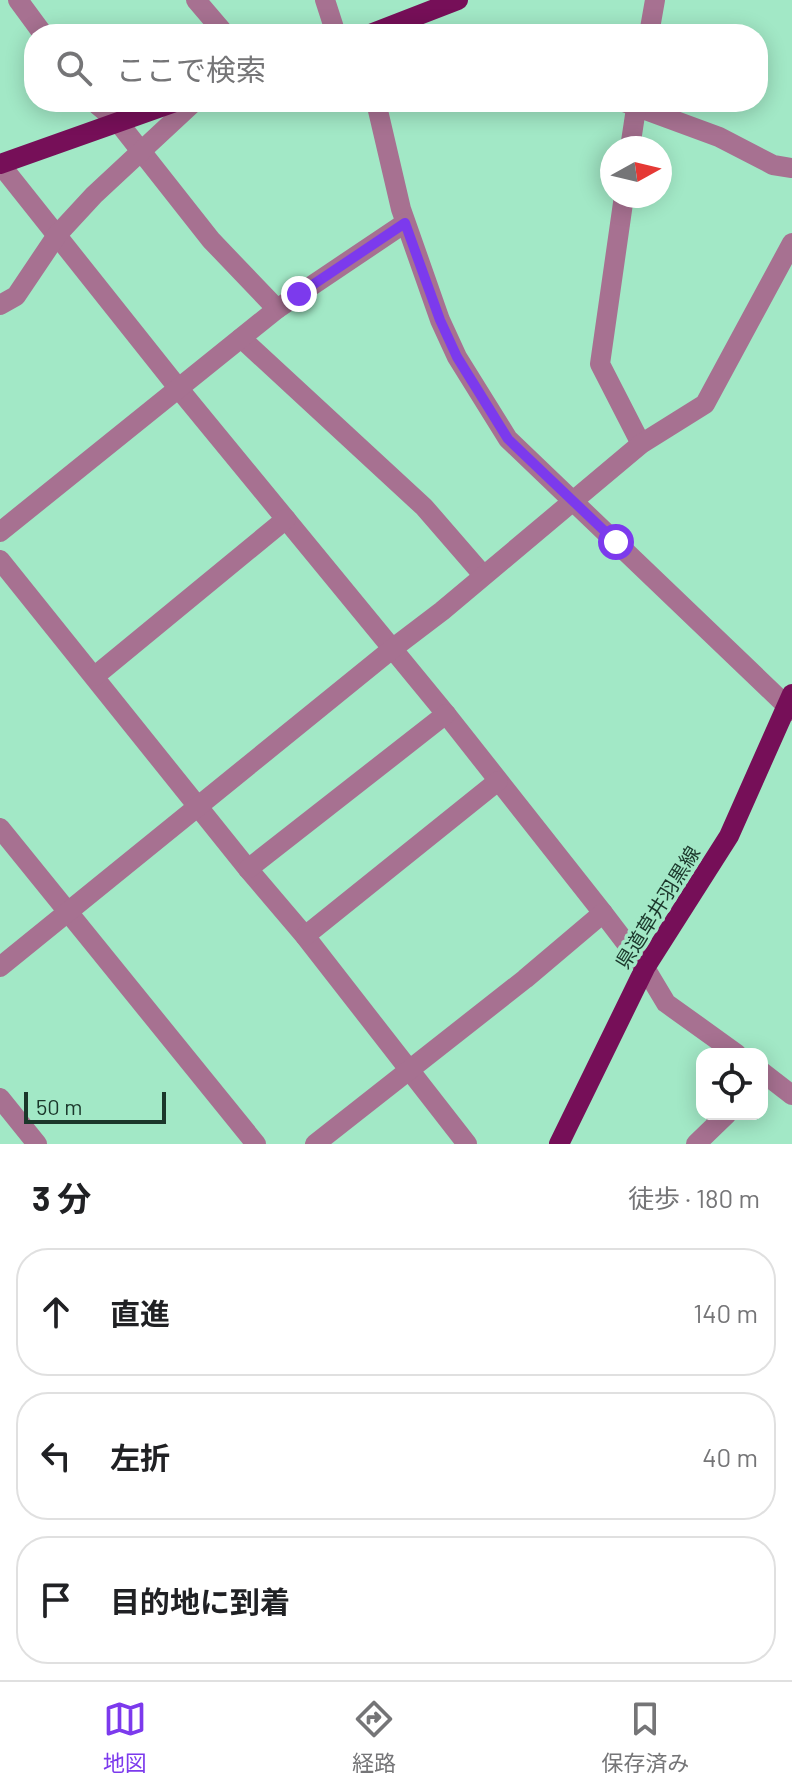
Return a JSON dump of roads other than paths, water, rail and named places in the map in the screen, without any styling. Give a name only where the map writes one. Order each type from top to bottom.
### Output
[{"type":"main road","points":[[392,24],[435,4],[458,0]]},
{"type":"main road","points":[[0,164],[146,112]]},
{"type":"main road","name":"県道草井羽黒線","points":[[559,1144],[645,968],[729,836],[790,703]]},
{"type":"street","points":[[18,0],[36,24]]},
{"type":"street","points":[[196,0],[216,24]]},
{"type":"street","points":[[325,0],[333,24]]},
{"type":"street","points":[[651,24],[655,0]]},
{"type":"street","points":[[106,112],[118,122],[222,252],[277,309]]},
{"type":"street","points":[[0,305],[16,296],[57,235],[94,195],[183,112]]},
{"type":"street","points":[[378,112],[405,223],[424,280],[457,357],[508,439],[790,703]]},
{"type":"street","points":[[631,136],[632,112]]},
{"type":"street","points":[[655,112],[719,137],[773,165],[792,168]]},
{"type":"street","points":[[0,164],[179,389],[446,714],[645,968],[666,1003],[729,1048]]},
{"type":"street","points":[[622,208],[600,364],[641,444]]},
{"type":"street","points":[[0,532],[277,309],[405,223]]},
{"type":"street","points":[[0,967],[442,611],[641,444],[705,404],[792,243]]},
{"type":"street","points":[[241,338],[424,507],[483,575]]},
{"type":"street","points":[[95,676],[286,519]]},
{"type":"street","points":[[0,560],[305,936],[467,1144]]},
{"type":"street","points":[[248,869],[446,714]]},
{"type":"street","points":[[305,936],[498,781]]},
{"type":"street","points":[[0,828],[256,1144]]},
{"type":"street","points":[[315,1144],[525,979],[603,913]]},
{"type":"street","points":[[768,1079],[792,1095]]},
{"type":"street","points":[[0,1098],[37,1144]]},
{"type":"street","points":[[696,1144],[721,1120]]}]
